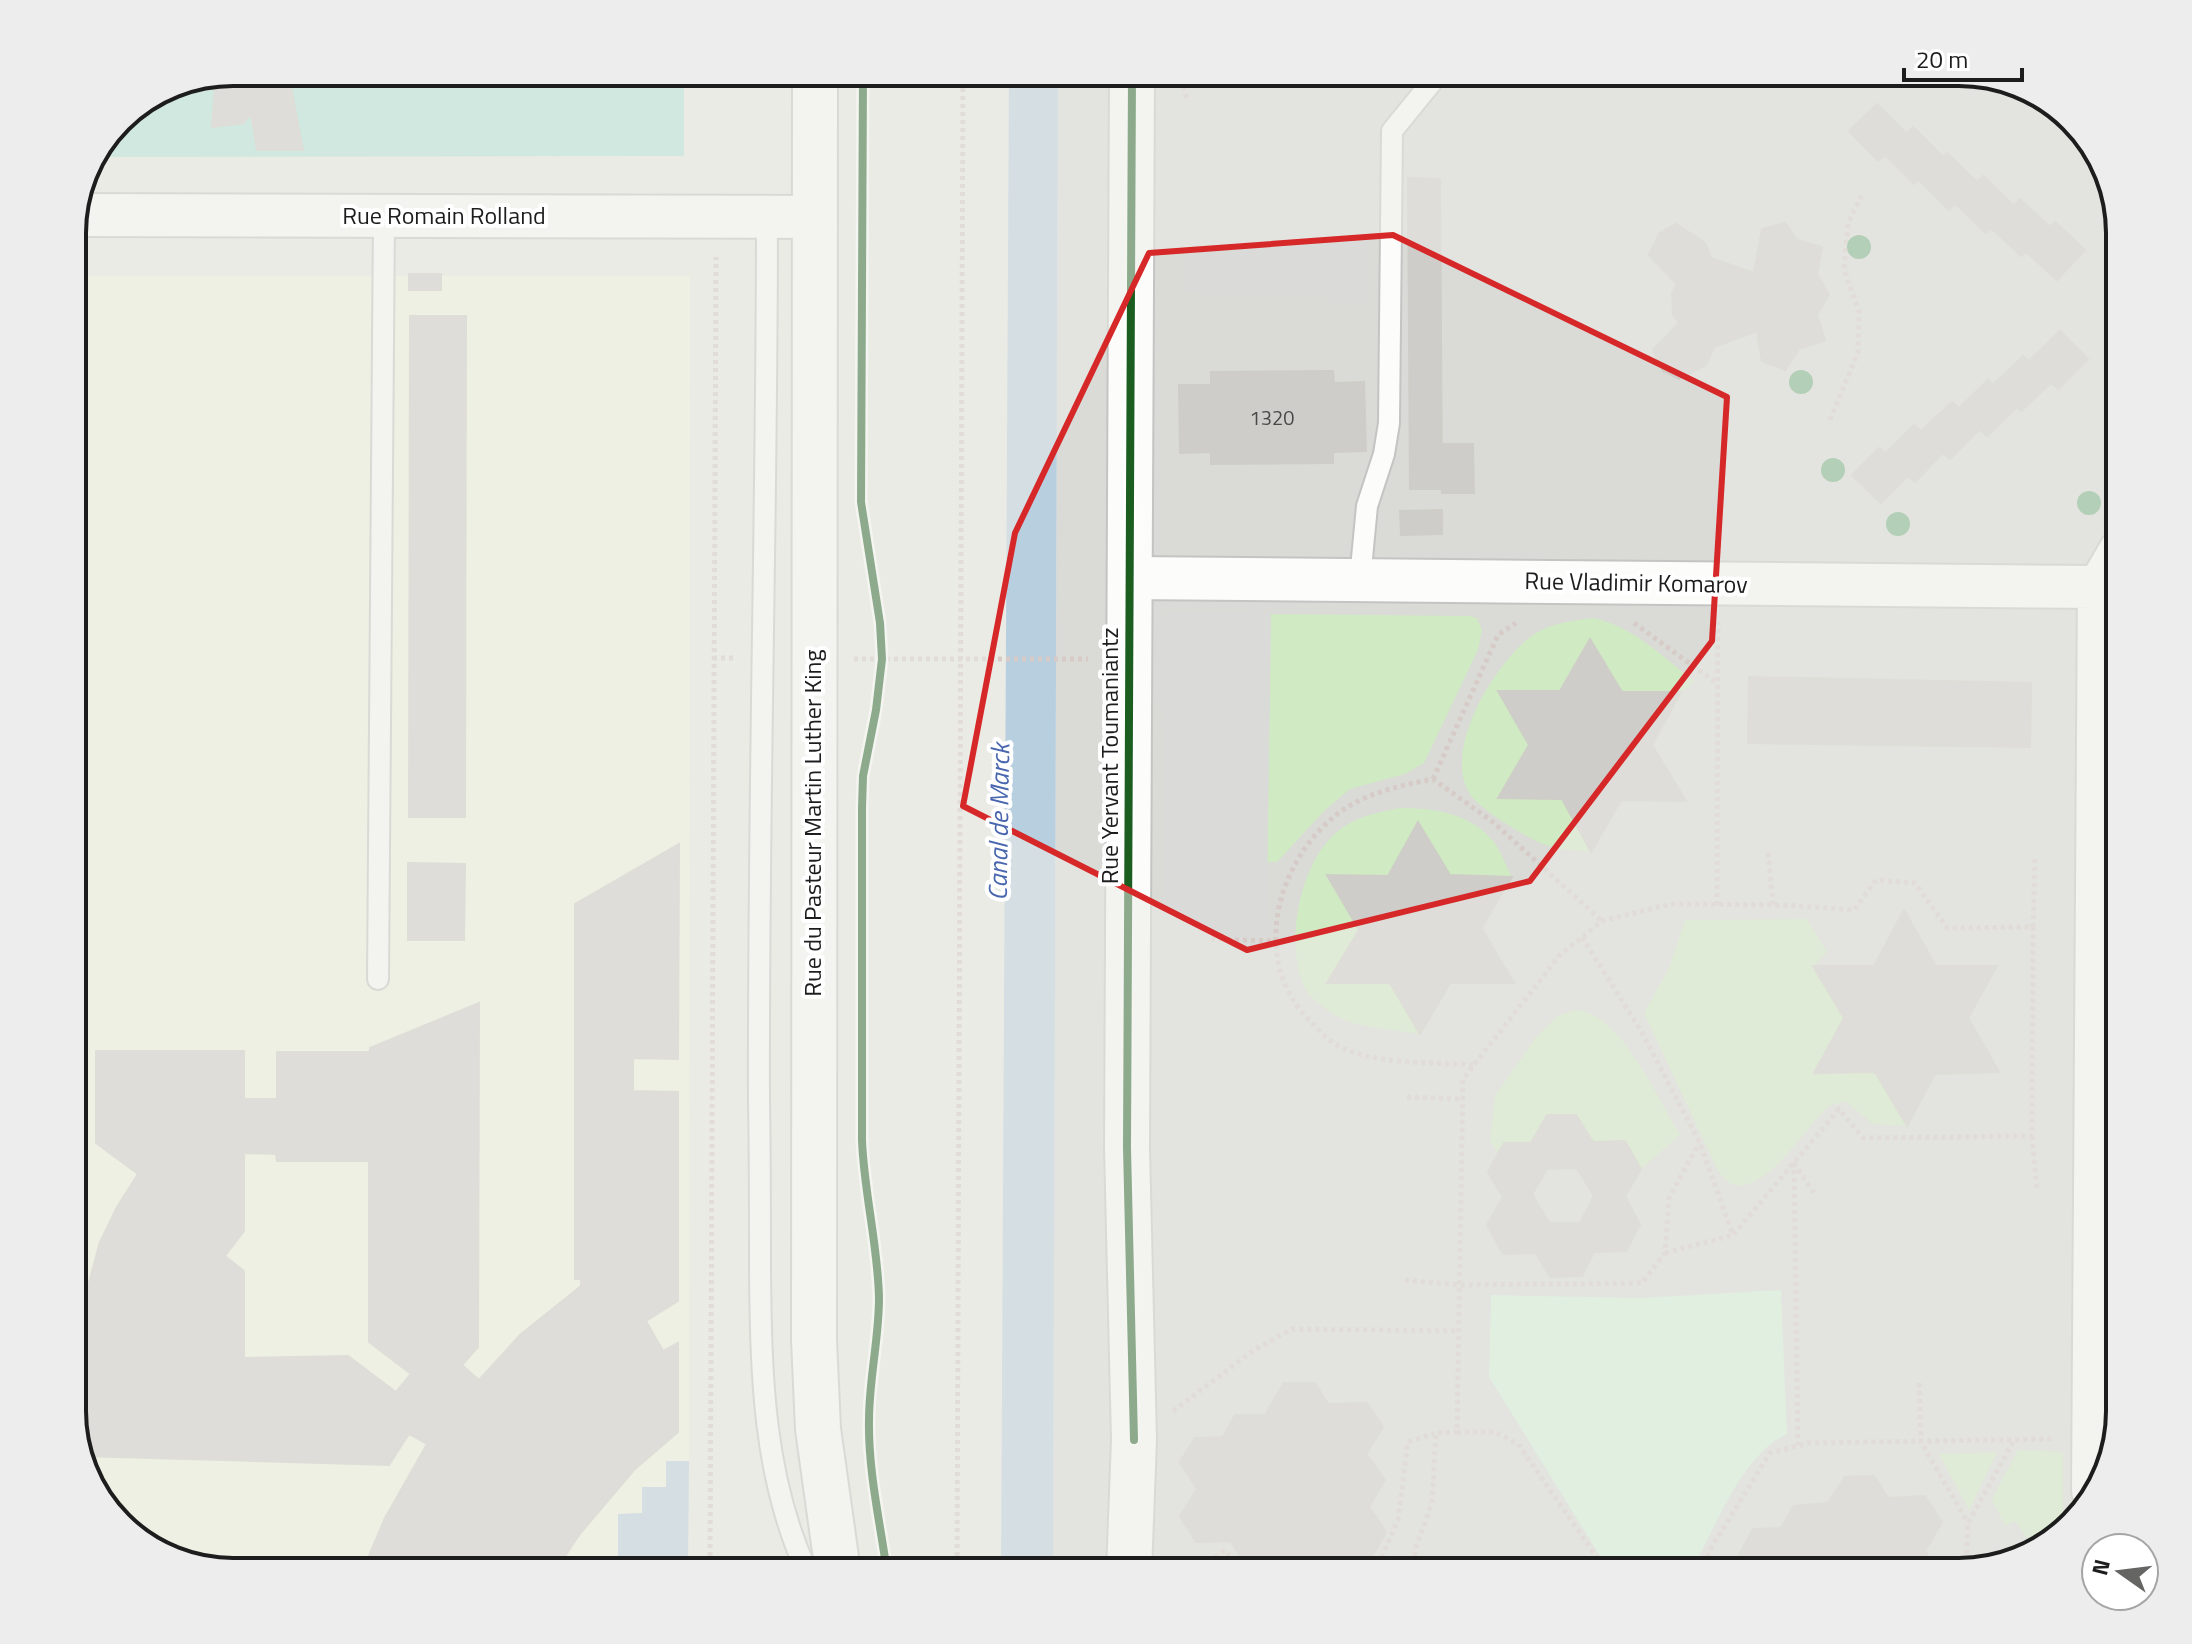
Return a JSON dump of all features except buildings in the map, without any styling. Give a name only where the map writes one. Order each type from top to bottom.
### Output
[{"type":"street","name":"Rue du Pasteur Martin Luther King","points":[[815,86],[814,1340],[818,1429],[836,1558]]},
{"type":"street","name":"Rue Yervant Toumaniantz","points":[[1130,1558],[1134,1440],[1127,1148],[1132,86]]},
{"type":"street","name":"Rue Romain Rolland","points":[[87,215],[815,217]]},
{"type":"street","points":[[2106,575],[2099,587],[2106,928]]},
{"type":"street","name":"Rue Vladimir Komarov","points":[[1131,578],[2099,587]]},
{"type":"street","points":[[2093,1471],[2106,1081]]},
{"type":"lane","points":[[1360,579],[1367,506],[1384,454],[1389,423],[1392,131],[1429,86]]},
{"type":"lane","points":[[378,979],[384,216]]},
{"type":"lane","points":[[767,217],[759,1000],[760,1303],[764,1386],[774,1475],[784,1515],[801,1558]]},
{"type":"path","points":[[957,1558],[963,86]]},
{"type":"path","points":[[1830,420],[1858,352],[1859,312],[1844,269],[1848,223],[1862,195]]},
{"type":"path","points":[[710,1558],[716,253]]},
{"type":"path","points":[[1717,905],[1718,584]]},
{"type":"path","points":[[1433,779],[1498,635],[1521,619]]},
{"type":"path","points":[[1631,621],[1718,684]]},
{"type":"path","points":[[881,647],[881,670]]},
{"type":"path","points":[[973,659],[1074,658]]},
{"type":"path","points":[[1474,1065],[1361,1056],[1333,1043],[1301,1013],[1280,977],[1275,941],[1278,902],[1295,861],[1314,834],[1339,812],[1371,795],[1433,779],[1493,822],[1602,921]]},
{"type":"path","points":[[1768,853],[1773,905]]},
{"type":"path","points":[[2035,857],[2032,1136],[2037,1191]]},
{"type":"path","points":[[1457,1432],[1463,1079],[1560,955],[1602,921],[1671,904],[1854,910],[1876,880],[1915,883],[1947,928],[2033,927]]},
{"type":"path","points":[[1582,937],[1641,1031],[1700,1143],[1733,1235]]},
{"type":"path","points":[[1211,939],[1275,941]]},
{"type":"path","points":[[1407,1097],[1463,1099]]},
{"type":"path","points":[[1665,1253],[1733,1235],[1839,1109],[1863,1138],[2032,1136]]},
{"type":"path","points":[[1405,1280],[1460,1285],[1642,1283],[1665,1253],[1669,1198],[1700,1143]]},
{"type":"path","points":[[1794,1162],[1814,1193]]},
{"type":"path","points":[[1794,1162],[1798,1445]]},
{"type":"path","points":[[1134,1440],[1254,1350],[1292,1329],[1459,1331]]},
{"type":"path","points":[[1919,1383],[1921,1442],[1968,1523]]},
{"type":"path","points":[[1381,1558],[1398,1520],[1408,1442],[1436,1433],[1495,1432],[1518,1444],[1597,1558]]},
{"type":"path","points":[[1415,1558],[1432,1503],[1436,1433]]},
{"type":"path","points":[[1707,1558],[1770,1453],[1809,1443],[2093,1438]]},
{"type":"path","points":[[1967,1558],[1968,1523],[2014,1441]]},
{"type":"path","points":[[1214,1558],[1225,1550],[1231,1558]]},
{"type":"highlighted area","points":[[1393,235],[1727,397],[1712,641],[1530,881],[1247,950],[963,806],[1015,533],[1149,253]]},
{"type":"shaded area","points":[[233,86],[684,86],[684,156],[107,157],[129,129],[168,101],[195,91]]},
{"type":"shaded area","points":[[1009,86],[1058,86],[1053,1558],[1001,1558]]},
{"type":"shaded area","points":[[1058,86],[1959,86],[2006,94],[2048,116],[2076,144],[2091,168],[2101,195],[2106,233],[2106,1420],[2098,1458],[2081,1493],[2041,1533],[2006,1550],[1978,1557],[1053,1558]]},
{"type":"shaded area","points":[[1189,116],[1371,121],[1366,298],[1184,293]]},
{"type":"shaded area","points":[[86,276],[690,276],[689,1461],[666,1461],[666,1488],[642,1513],[618,1514],[618,1558],[214,1557],[168,1543],[144,1528],[123,1508],[101,1476],[91,1449],[86,1420]]},
{"type":"shaded area","points":[[1167,612],[1271,614],[1265,1041],[1333,1043],[1333,1074],[1421,1075],[1417,1333],[1156,1329]]},
{"type":"shaded area","points":[[1759,760],[2069,764],[2068,901],[1757,897]]},
{"type":"shaded area","points":[[2066,1145],[2069,1431],[1808,1434],[1806,1148]]},
{"type":"shaded area","points":[[1781,1290],[1787,1434],[1771,1444],[1743,1475],[1698,1558],[1601,1558],[1489,1377],[1491,1295],[1641,1298]]},
{"type":"shaded area","points":[[666,1461],[689,1461],[688,1558],[618,1558],[618,1514],[642,1513],[642,1487],[666,1487]]},
{"type":"green space","points":[[1271,614],[1469,616],[1477,618],[1482,630],[1478,650],[1424,763],[1405,774],[1350,789],[1325,810],[1277,862],[1267,862]]},
{"type":"green space","points":[[1593,618],[1635,635],[1695,682],[1681,692],[1622,692],[1590,639],[1499,798],[1562,799],[1591,852],[1543,844],[1477,803],[1464,779],[1462,758],[1475,711],[1501,668],[1516,650],[1545,629],[1560,623]]},
{"type":"green space","points":[[1400,808],[1439,811],[1474,824],[1494,842],[1512,877],[1450,875],[1418,823],[1388,876],[1327,875],[1359,930],[1328,982],[1390,983],[1420,1034],[1347,1021],[1326,1009],[1304,987],[1296,947],[1296,925],[1306,879],[1327,841],[1355,820]]},
{"type":"green space","points":[[1807,919],[1827,952],[1813,967],[1844,1018],[1814,1072],[1875,1072],[1907,1126],[1873,1124],[1846,1102],[1834,1104],[1819,1116],[1772,1170],[1745,1185],[1732,1184],[1718,1171],[1644,1013],[1669,968],[1685,920]]},
{"type":"green space","points":[[1575,1010],[1592,1014],[1622,1040],[1680,1135],[1641,1169],[1625,1141],[1593,1142],[1576,1115],[1547,1115],[1531,1143],[1505,1143],[1499,1154],[1490,1141],[1495,1096],[1536,1037],[1558,1016]]},
{"type":"green space","points":[[2018,1450],[2063,1452],[2063,1514],[2041,1533],[2028,1539],[2015,1521],[2005,1526],[1992,1499]]},
{"type":"green space","points":[[1997,1452],[1969,1510],[1939,1454]]},
{"type":"cycle path","points":[[863,86],[861,502],[880,623],[882,659],[863,776],[862,1140],[879,1298],[869,1405],[869,1439],[885,1558]]},
{"type":"cycle path","points":[[1132,86],[1127,1148],[1134,1440]]},
{"type":"water label","name":"Canal de Marck","points":[[999,822]]}]
